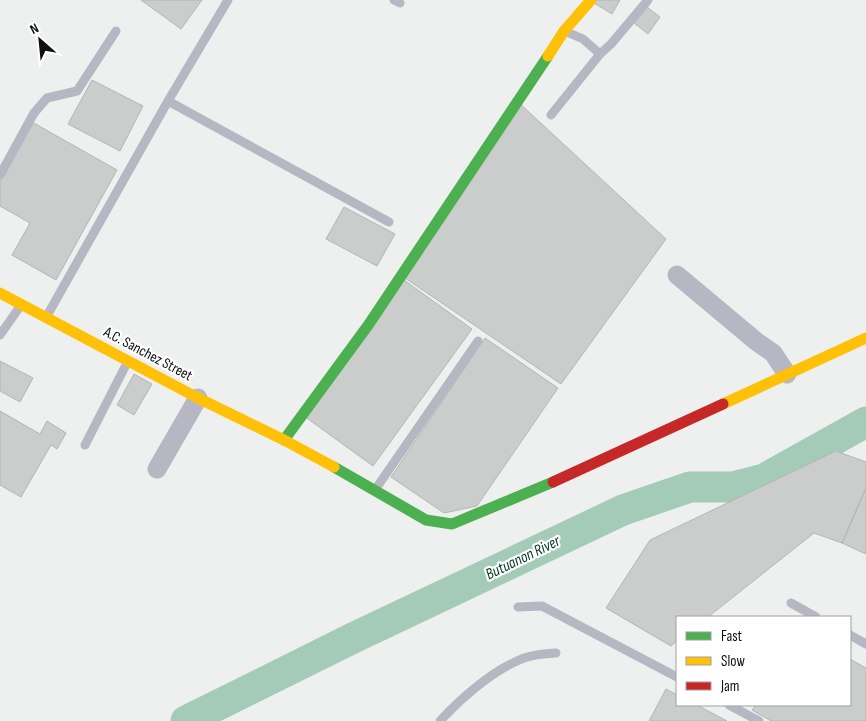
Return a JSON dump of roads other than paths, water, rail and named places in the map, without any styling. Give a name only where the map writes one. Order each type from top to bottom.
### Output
[{"type":"street","points":[[284,440],[370,324],[564,31],[591,0]]},
{"type":"street","points":[[677,276],[728,319],[768,349],[788,374]]},
{"type":"street","name":"A.C. Sanchez Street","points":[[0,293],[21,305],[47,316],[198,398],[284,440],[376,490],[426,520],[452,524],[542,487],[866,338]]},
{"type":"street","points":[[157,469],[198,398]]},
{"type":"lane","points":[[47,316],[228,0]]},
{"type":"lane","points":[[551,115],[646,1]]},
{"type":"lane","points":[[0,175],[34,113],[47,98],[77,91],[116,31]]},
{"type":"lane","points":[[564,31],[583,39],[600,54]]},
{"type":"lane","points":[[168,102],[389,222]]},
{"type":"lane","points":[[0,335],[21,305]]},
{"type":"lane","points":[[376,490],[478,341]]},
{"type":"lane","points":[[85,445],[129,361]]},
{"type":"lane","points":[[791,604],[814,616]]},
{"type":"lane","points":[[518,606],[542,606],[676,676]]},
{"type":"lane","points":[[851,636],[866,644]]},
{"type":"lane","points":[[440,721],[485,680],[518,660],[556,653]]},
{"type":"lane","points":[[731,706],[759,721]]},
{"type":"waterway","name":"Butuanon River","points":[[186,721],[353,638],[623,510],[690,487],[733,487],[764,479],[866,422]]}]
